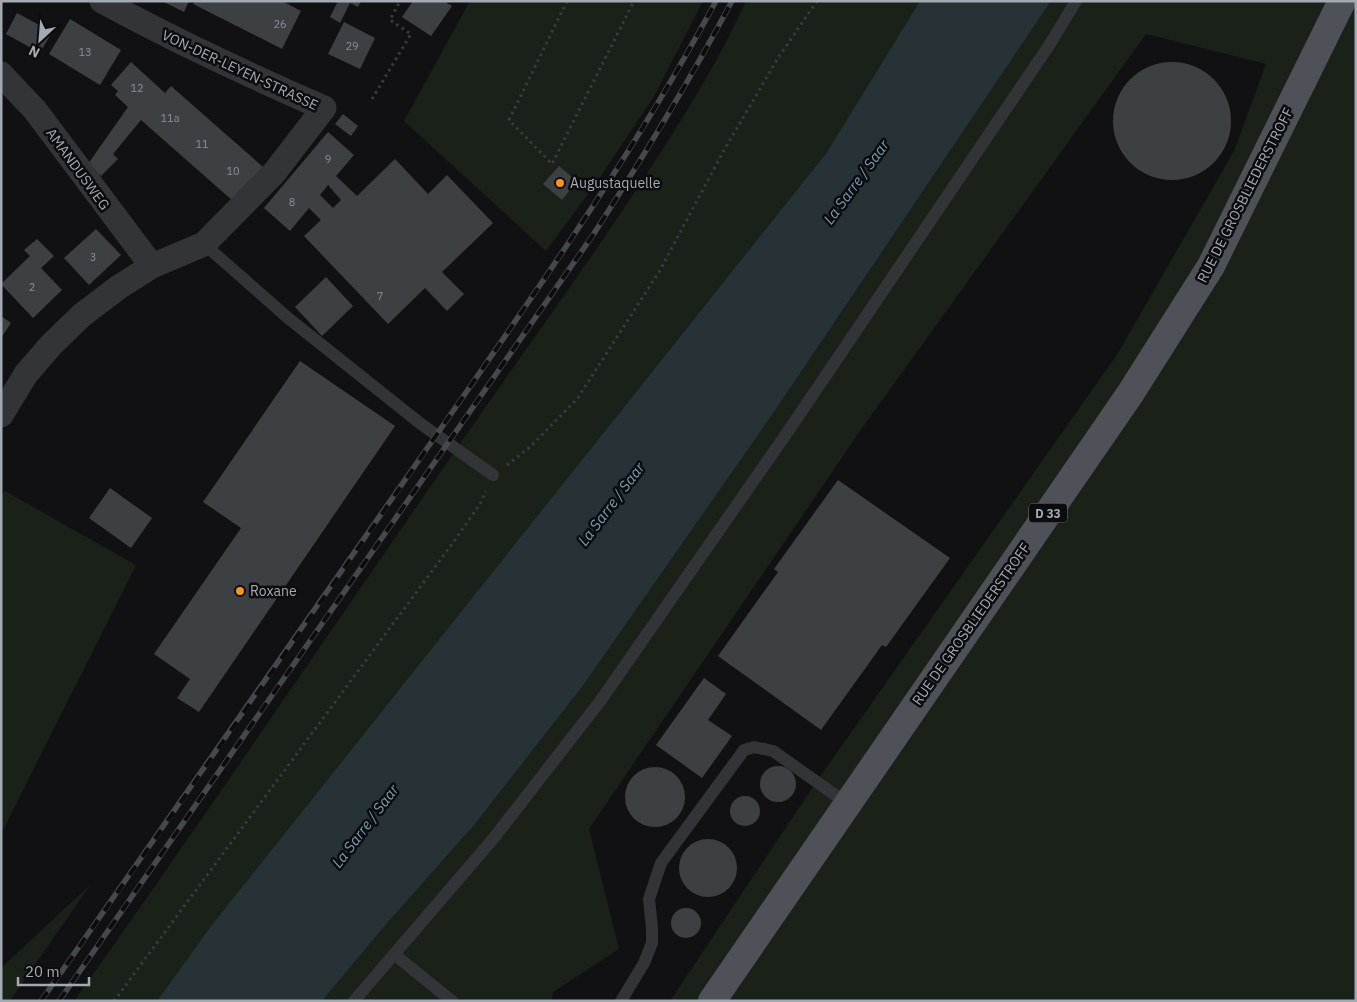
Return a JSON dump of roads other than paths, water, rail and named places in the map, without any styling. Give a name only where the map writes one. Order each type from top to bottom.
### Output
[{"type":"main road","name":"RUE DE GROSBLIEDERSTROFF","points":[[712,1001],[1130,394],[1211,266],[1342,1]]},
{"type":"street","name":"VON-DER-LEYEN-STRASSE","points":[[1,415],[26,374],[51,344],[82,315],[119,287],[152,266],[204,244],[274,173],[324,108],[171,38],[102,1]]},
{"type":"street","name":"AMANDUSWEG","points":[[1,74],[35,110],[152,266]]},
{"type":"lane","points":[[354,1001],[493,839],[601,700],[791,427],[1050,44],[1076,1]]},
{"type":"lane","points":[[204,244],[304,331],[421,424],[493,475]]},
{"type":"lane","points":[[622,1001],[644,963],[652,943],[649,899],[661,863],[744,750],[754,746],[774,752],[848,804]]},
{"type":"lane","points":[[395,955],[452,1001]]},
{"type":"water","name":"La Sarre / Saar","points":[[920,1],[1051,1],[772,415],[582,687],[475,824],[389,921],[322,1001],[157,1001],[211,926],[827,152]]},
{"type":"railway","points":[[41,1001],[516,321],[620,164],[653,111],[716,1]]},
{"type":"railway","points":[[59,1001],[593,235],[665,120],[732,1]]},
{"type":"place","name":"Augustaquelle","points":[[560,183]]},
{"type":"place","name":"Roxane","points":[[240,591]]}]
